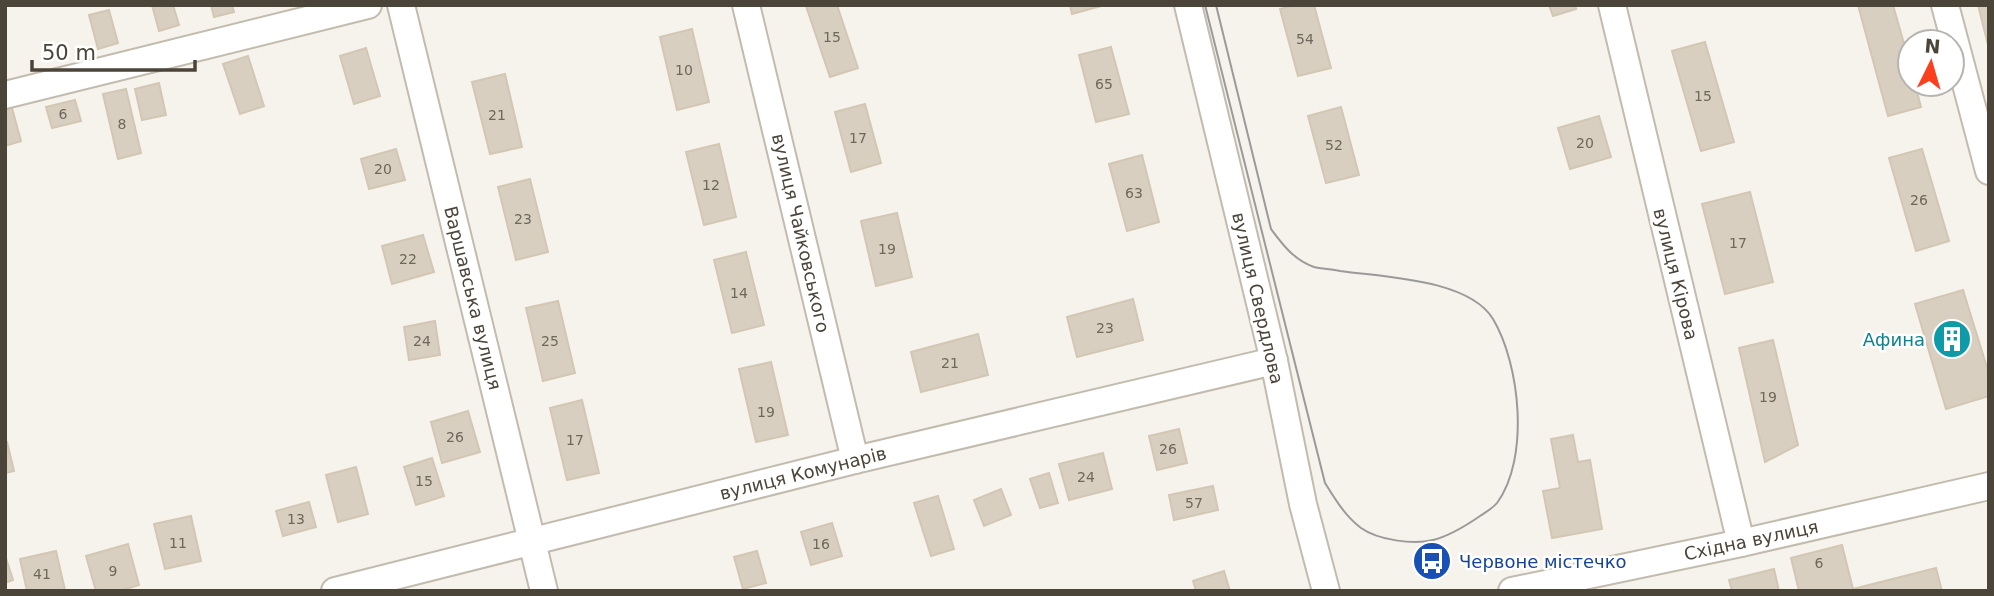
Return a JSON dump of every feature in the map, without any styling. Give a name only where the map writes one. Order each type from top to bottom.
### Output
[{"type":"street","points":[[5,94],[368,5]]},
{"type":"street","name":"Варшавська вулиця","points":[[401,5],[544,591]]},
{"type":"street","name":"вулиця Чайковського","points":[[746,5],[855,460]]},
{"type":"street","name":"вулиця Свердлова","points":[[1188,5],[1274,361],[1303,504],[1326,591]]},
{"type":"street","name":"вулиця Кірова","points":[[1612,5],[1741,543]]},
{"type":"street","points":[[1945,5],[1989,171]]},
{"type":"street","name":"вулиця Комунарів","points":[[334,591],[855,460],[1274,361]]},
{"type":"street","name":"Східна вулиця","points":[[1512,591],[1741,543],[1989,486]]},
{"type":"building","points":[[152,5],[173,5],[179,25],[159,31]]},
{"type":"building","points":[[211,5],[232,5],[234,12],[214,17]]},
{"type":"building","points":[[837,5],[858,68],[830,77],[806,6]]},
{"type":"building","points":[[1070,5],[1105,5],[1072,14]]},
{"type":"building","points":[[1295,5],[1314,5],[1331,68],[1298,76],[1280,9]]},
{"type":"building","points":[[1549,5],[1575,5],[1576,9],[1553,16]]},
{"type":"building","points":[[1858,5],[1893,5],[1900,28],[1896,28],[1896,98],[1919,98],[1921,107],[1888,116]]},
{"type":"building","points":[[1978,5],[1989,5],[1989,49]]},
{"type":"building","points":[[109,10],[118,43],[98,49],[89,15]]},
{"type":"building","points":[[692,29],[709,102],[677,110],[660,37]]},
{"type":"building","points":[[1705,42],[1734,142],[1701,151],[1672,51]]},
{"type":"building","points":[[1111,47],[1129,114],[1096,122],[1079,55]]},
{"type":"building","points":[[366,48],[380,96],[354,104],[340,56]]},
{"type":"building","points":[[248,56],[264,106],[240,114],[223,64]]},
{"type":"building","points":[[505,74],[522,147],[490,154],[472,82]]},
{"type":"building","points":[[159,83],[166,115],[142,120],[135,89]]},
{"type":"building","points":[[126,89],[141,153],[118,159],[103,94]]},
{"type":"building","points":[[75,100],[81,121],[52,128],[46,107]]},
{"type":"building","points":[[865,104],[881,163],[851,172],[835,112]]},
{"type":"building","points":[[1341,107],[1359,175],[1326,183],[1308,116]]},
{"type":"building","points":[[12,108],[21,141],[5,146],[5,109]]},
{"type":"building","points":[[1599,116],[1611,157],[1570,169],[1558,128]]},
{"type":"building","points":[[719,144],[736,217],[704,225],[686,152]]},
{"type":"building","points":[[396,149],[405,180],[369,189],[361,159]]},
{"type":"building","points":[[1922,149],[1949,241],[1916,251],[1889,158]]},
{"type":"building","points":[[1142,155],[1159,222],[1127,231],[1109,164]]},
{"type":"building","points":[[530,179],[548,252],[516,260],[498,187]]},
{"type":"building","points":[[1750,192],[1773,282],[1725,294],[1702,204]]},
{"type":"building","points":[[897,213],[912,277],[876,286],[861,221]]},
{"type":"building","points":[[423,235],[434,272],[392,284],[382,246]]},
{"type":"building","points":[[746,252],[764,325],[732,333],[714,260]]},
{"type":"building","name":"Афина","points":[[1963,290],[1989,374],[1989,396],[1946,409],[1915,304]]},
{"type":"building","points":[[1133,299],[1143,340],[1077,357],[1067,317]]},
{"type":"building","points":[[558,301],[575,373],[543,381],[526,308]]},
{"type":"building","points":[[435,321],[440,355],[409,360],[404,327]]},
{"type":"building","points":[[978,334],[988,375],[921,392],[911,352]]},
{"type":"building","points":[[1773,340],[1798,445],[1765,462],[1739,348]]},
{"type":"building","points":[[771,362],[788,435],[756,442],[739,369]]},
{"type":"building","points":[[582,400],[599,473],[567,480],[550,408]]},
{"type":"building","points":[[468,411],[480,452],[442,463],[431,422]]},
{"type":"building","points":[[1179,429],[1187,463],[1157,470],[1149,436]]},
{"type":"building","points":[[1573,435],[1578,462],[1590,460],[1602,529],[1552,538],[1543,491],[1560,488],[1551,439]]},
{"type":"building","points":[[5,442],[14,471],[5,473]]},
{"type":"building","points":[[1103,453],[1112,489],[1069,500],[1059,464]]},
{"type":"building","points":[[432,458],[444,496],[416,505],[404,467]]},
{"type":"building","points":[[356,467],[368,514],[338,522],[326,475]]},
{"type":"building","points":[[1049,473],[1058,503],[1040,508],[1030,479]]},
{"type":"building","points":[[1213,486],[1218,510],[1174,520],[1169,495]]},
{"type":"building","points":[[1001,489],[1011,515],[984,526],[974,500]]},
{"type":"building","points":[[938,496],[954,549],[931,556],[914,503]]},
{"type":"building","points":[[309,502],[316,527],[283,536],[276,511]]},
{"type":"building","points":[[191,516],[201,561],[165,569],[154,524]]},
{"type":"building","points":[[832,523],[842,556],[811,565],[801,532]]},
{"type":"building","points":[[128,544],[139,585],[119,591],[96,591],[86,556]]},
{"type":"building","points":[[1842,545],[1853,589],[1936,568],[1942,591],[1799,591],[1791,558]]},
{"type":"building","points":[[56,551],[65,590],[27,591],[20,559]]},
{"type":"building","points":[[757,551],[766,583],[743,589],[734,557]]},
{"type":"building","points":[[5,555],[13,580],[5,583]]},
{"type":"building","points":[[1774,569],[1779,591],[1732,591],[1729,580]]},
{"type":"building","points":[[1224,571],[1230,591],[1196,591],[1193,581]]},
{"type":"tram line","points":[[1205,5],[1325,483],[1345,513],[1368,532],[1406,542],[1433,540],[1445,536],[1495,505],[1507,484],[1514,462],[1518,411],[1510,360],[1502,338],[1493,319],[1465,295],[1424,282],[1314,267],[1295,256],[1285,246],[1271,229],[1216,5]]},
{"type":"place","name":"Афина","points":[[1952,339]]},
{"type":"place","name":"Червоне містечко","points":[[1432,561]]}]
